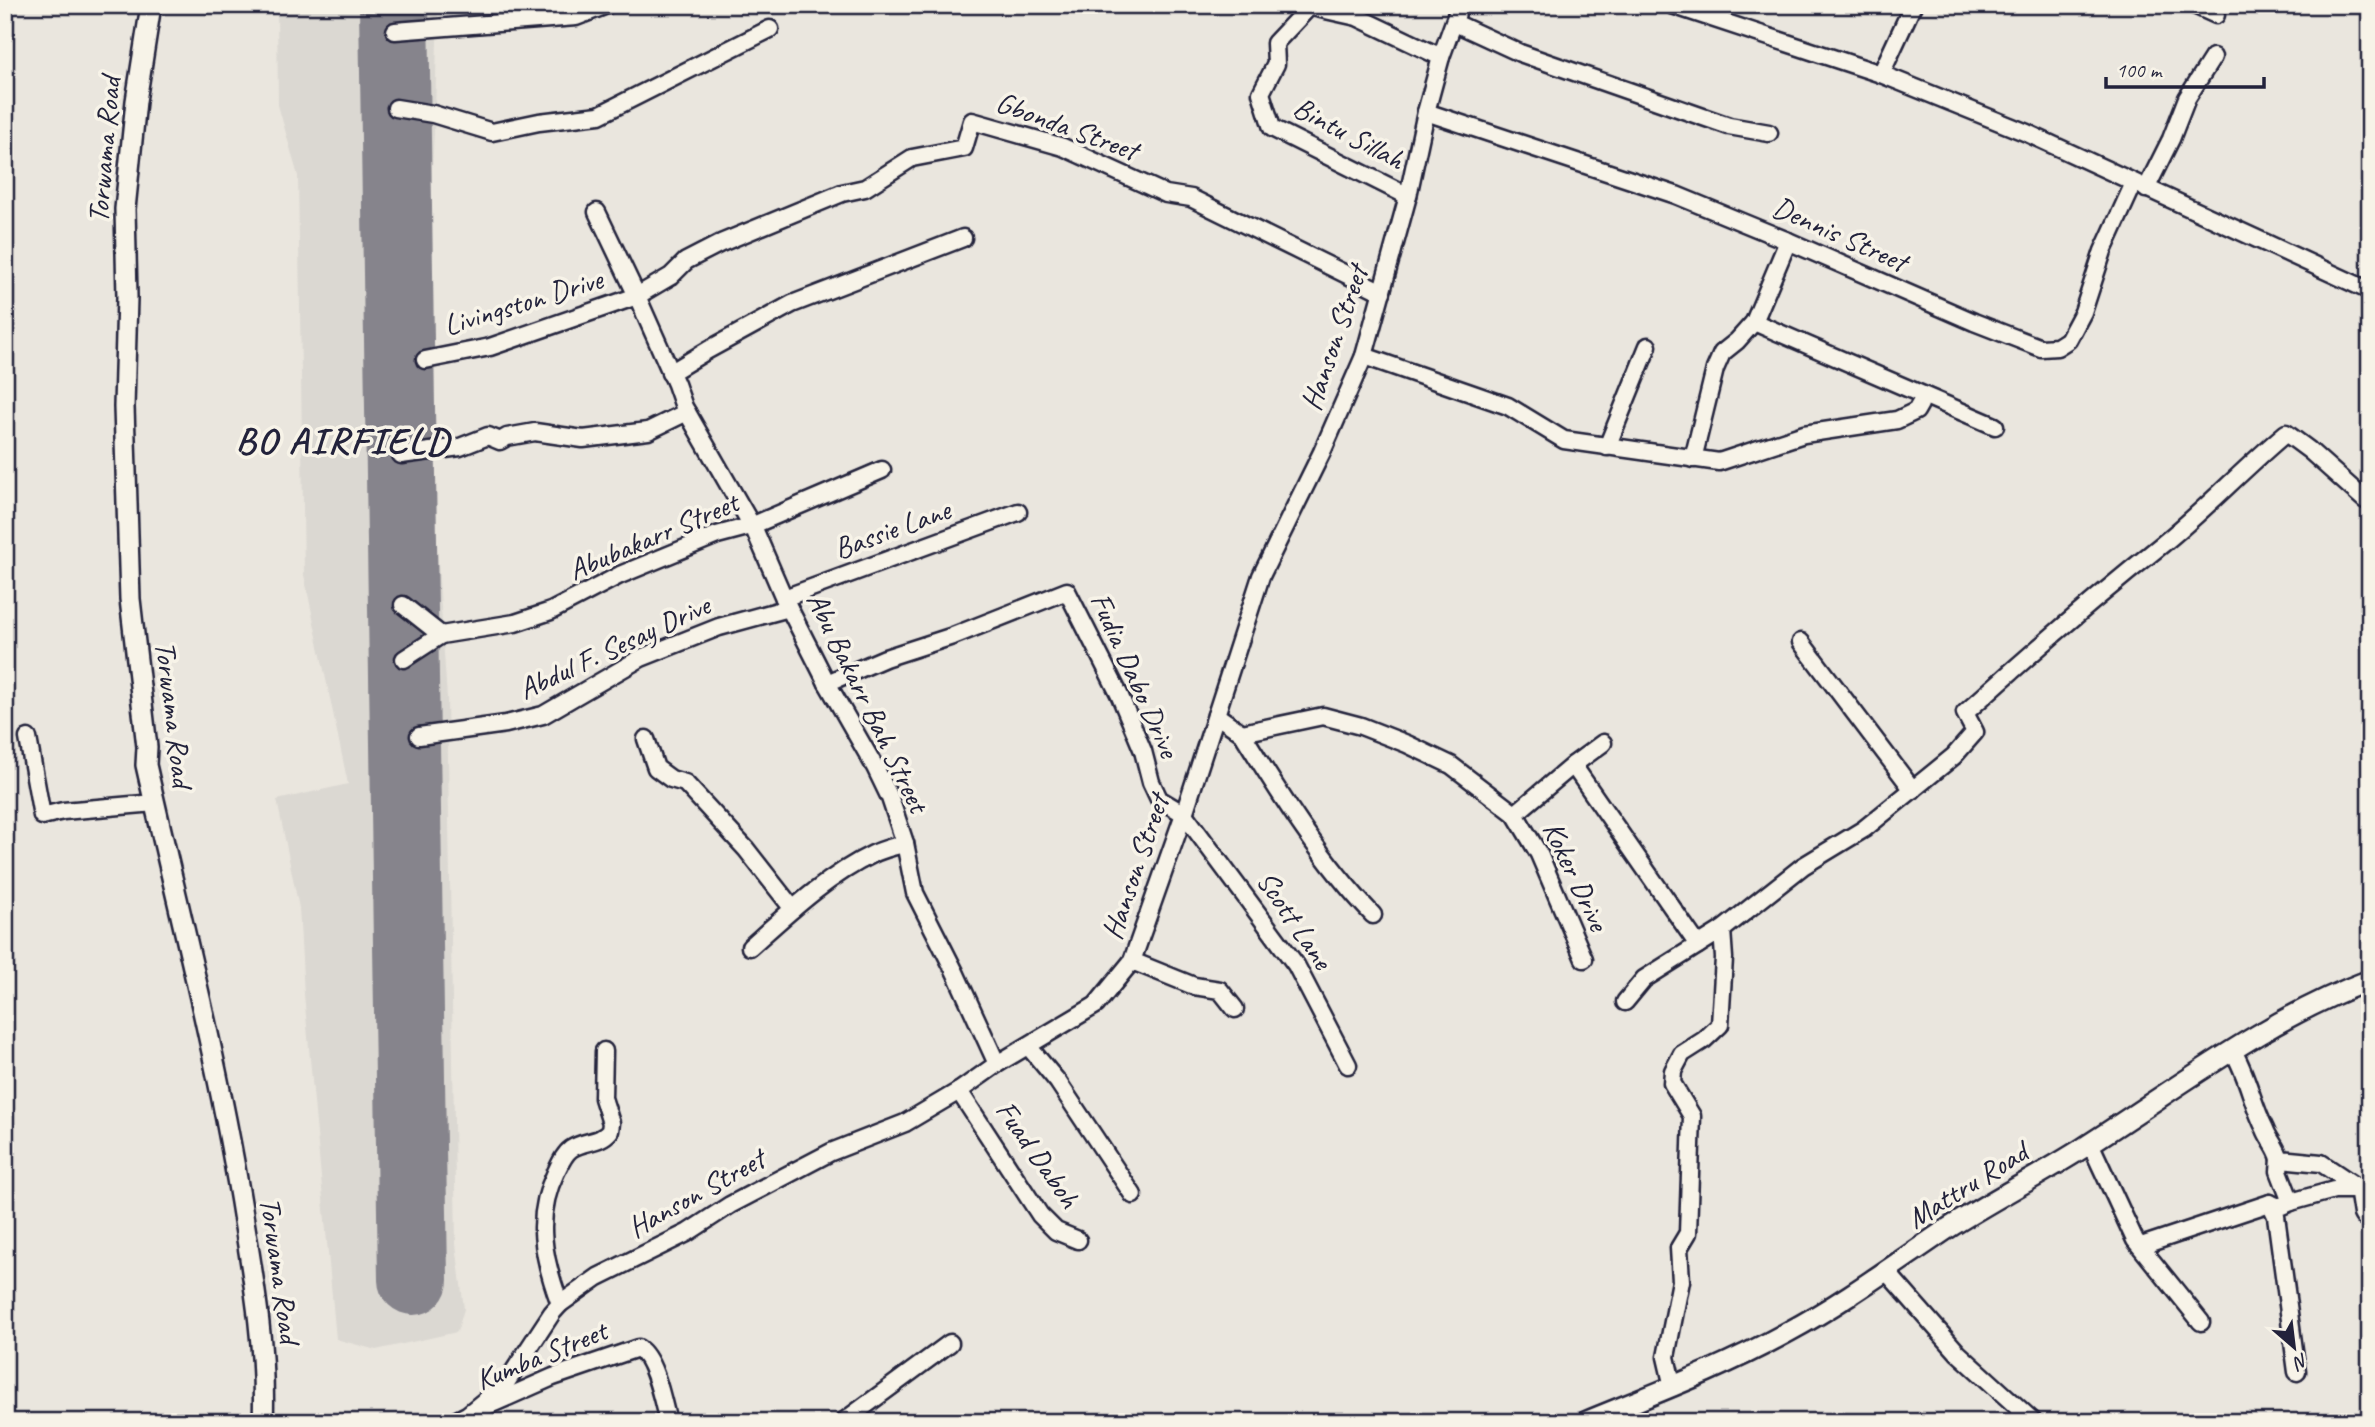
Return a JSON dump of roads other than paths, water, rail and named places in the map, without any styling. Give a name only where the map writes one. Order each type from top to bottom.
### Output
[{"type":"main road","name":"Torwama Road","points":[[151,5],[136,102],[125,209],[127,297],[124,407],[130,599],[147,747],[146,765],[235,1160],[255,1291],[265,1390],[263,1422]]},
{"type":"main road","name":"Mattru Road","points":[[1585,1422],[1673,1387],[1785,1334],[1886,1272],[1984,1206],[2090,1143],[2282,1021],[2370,980]]},
{"type":"street","points":[[395,31],[576,16],[607,5]]},
{"type":"street","name":"Hanson Street","points":[[460,1418],[506,1383],[542,1326],[560,1304],[598,1277],[687,1233],[730,1205],[831,1152],[905,1123],[1096,1005],[1132,961],[1184,814],[1261,576],[1322,452],[1364,356],[1408,196],[1441,57],[1460,5]]},
{"type":"street","points":[[1672,5],[1881,74],[2026,133],[2370,290]]},
{"type":"street","points":[[1881,74],[1913,5]]},
{"type":"street","points":[[2194,5],[2216,15]]},
{"type":"street","points":[[1306,6],[1357,17],[1441,57]]},
{"type":"street","name":"Bintu Sillah","points":[[1306,6],[1275,43],[1276,64],[1261,93],[1272,128],[1408,196]]},
{"type":"street","points":[[1455,23],[1520,53],[1627,91],[1729,126],[1769,133]]},
{"type":"street","points":[[396,108],[433,114],[492,132],[539,122],[598,115],[770,29]]},
{"type":"street","name":"Dennis Street","points":[[1426,112],[1676,195],[1974,322],[2041,348],[2057,347],[2068,340],[2083,312],[2103,251],[2140,186],[2171,139],[2187,98],[2213,57]]},
{"type":"street","name":"Gbonda Street","points":[[637,296],[671,276],[686,261],[721,243],[842,193],[865,187],[912,158],[964,148],[972,121],[1063,147],[1166,194],[1191,198],[1382,292]]},
{"type":"street","name":"Abu Bakarr Bah Street","points":[[597,212],[687,412],[755,531],[827,683],[885,787],[905,843],[915,893],[997,1064]]},
{"type":"street","points":[[670,373],[708,349],[792,304],[963,238]]},
{"type":"street","points":[[1693,459],[1715,369],[1722,353],[1754,322],[1788,241]]},
{"type":"street","name":"Livingston Drive","points":[[425,360],[490,347],[637,296]]},
{"type":"street","points":[[1754,322],[1994,426]]},
{"type":"street","points":[[1607,447],[1648,346]]},
{"type":"street","points":[[1364,356],[1508,406],[1564,440],[1719,462],[1804,434],[1897,420],[1916,411],[1920,404]]},
{"type":"street","points":[[401,455],[460,447],[488,436],[500,441],[507,437],[535,432],[595,439],[650,430],[687,412]]},
{"type":"street","points":[[1625,1002],[1644,979],[1722,930],[1792,874],[1864,829],[1954,756],[1975,733],[1965,713],[2115,580],[2164,543],[2235,476],[2286,433],[2365,500]]},
{"type":"street","name":"Abubakarr Street","points":[[441,635],[515,623],[551,611],[620,575],[718,536],[751,526],[881,470]]},
{"type":"street","name":"Bassie Lane","points":[[787,603],[1018,512]]},
{"type":"street","name":"Fudia Dabo Drive","points":[[827,683],[886,658],[953,636],[1067,591],[1119,694],[1143,751],[1151,782],[1159,799],[1184,814]]},
{"type":"street","name":"Abdul F. Sesay Drive","points":[[419,736],[506,724],[543,715],[641,658],[787,603]]},
{"type":"street","points":[[403,605],[441,635],[404,660]]},
{"type":"street","points":[[1801,642],[1913,790]]},
{"type":"street","points":[[1216,715],[1242,733],[1282,798],[1337,875],[1373,915]]},
{"type":"street","name":"Koker Drive","points":[[1242,733],[1324,716],[1361,726],[1451,765],[1515,814],[1539,854],[1584,959]]},
{"type":"street","points":[[28,738],[41,816],[63,811],[155,803]]},
{"type":"street","points":[[646,739],[656,768],[671,779],[685,783],[746,849],[793,909]]},
{"type":"street","points":[[1515,814],[1603,743]]},
{"type":"street","points":[[1573,765],[1698,945]]},
{"type":"street","name":"Scott Lane","points":[[1184,814],[1296,965],[1348,1065]]},
{"type":"street","points":[[750,947],[793,909],[874,854],[905,843]]},
{"type":"street","points":[[1673,1387],[1666,1357],[1681,1281],[1678,1248],[1688,1233],[1692,1116],[1672,1083],[1672,1071],[1682,1054],[1704,1040],[1720,1025],[1723,1001],[1722,930]]},
{"type":"street","points":[[1132,961],[1194,986],[1220,990],[1235,1009]]},
{"type":"street","points":[[1028,1046],[1058,1082],[1133,1195]]},
{"type":"street","points":[[560,1304],[548,1268],[542,1218],[547,1191],[567,1153],[577,1146],[599,1140],[610,1131],[611,1123],[603,1098],[604,1051]]},
{"type":"street","points":[[2233,1051],[2248,1081],[2265,1131],[2278,1151],[2279,1171],[2291,1202]]},
{"type":"street","name":"Fuad Daboh","points":[[959,1091],[1040,1215],[1056,1231],[1079,1240]]},
{"type":"street","points":[[2090,1143],[2135,1240],[2201,1322]]},
{"type":"street","points":[[2280,1159],[2321,1163],[2357,1189],[2363,1216],[2370,1217]]},
{"type":"street","points":[[2141,1246],[2270,1203],[2278,1207],[2334,1190],[2357,1189]]},
{"type":"street","points":[[2270,1203],[2276,1216],[2297,1372]]},
{"type":"street","points":[[1886,1272],[1958,1353],[2034,1422]]},
{"type":"street","points":[[843,1422],[950,1343]]},
{"type":"street","name":"Kumba Street","points":[[460,1418],[553,1377],[638,1348],[644,1351],[655,1374],[668,1422]]},
{"type":"district","name":"BO AIRFIELD","points":[[343,440]]}]
